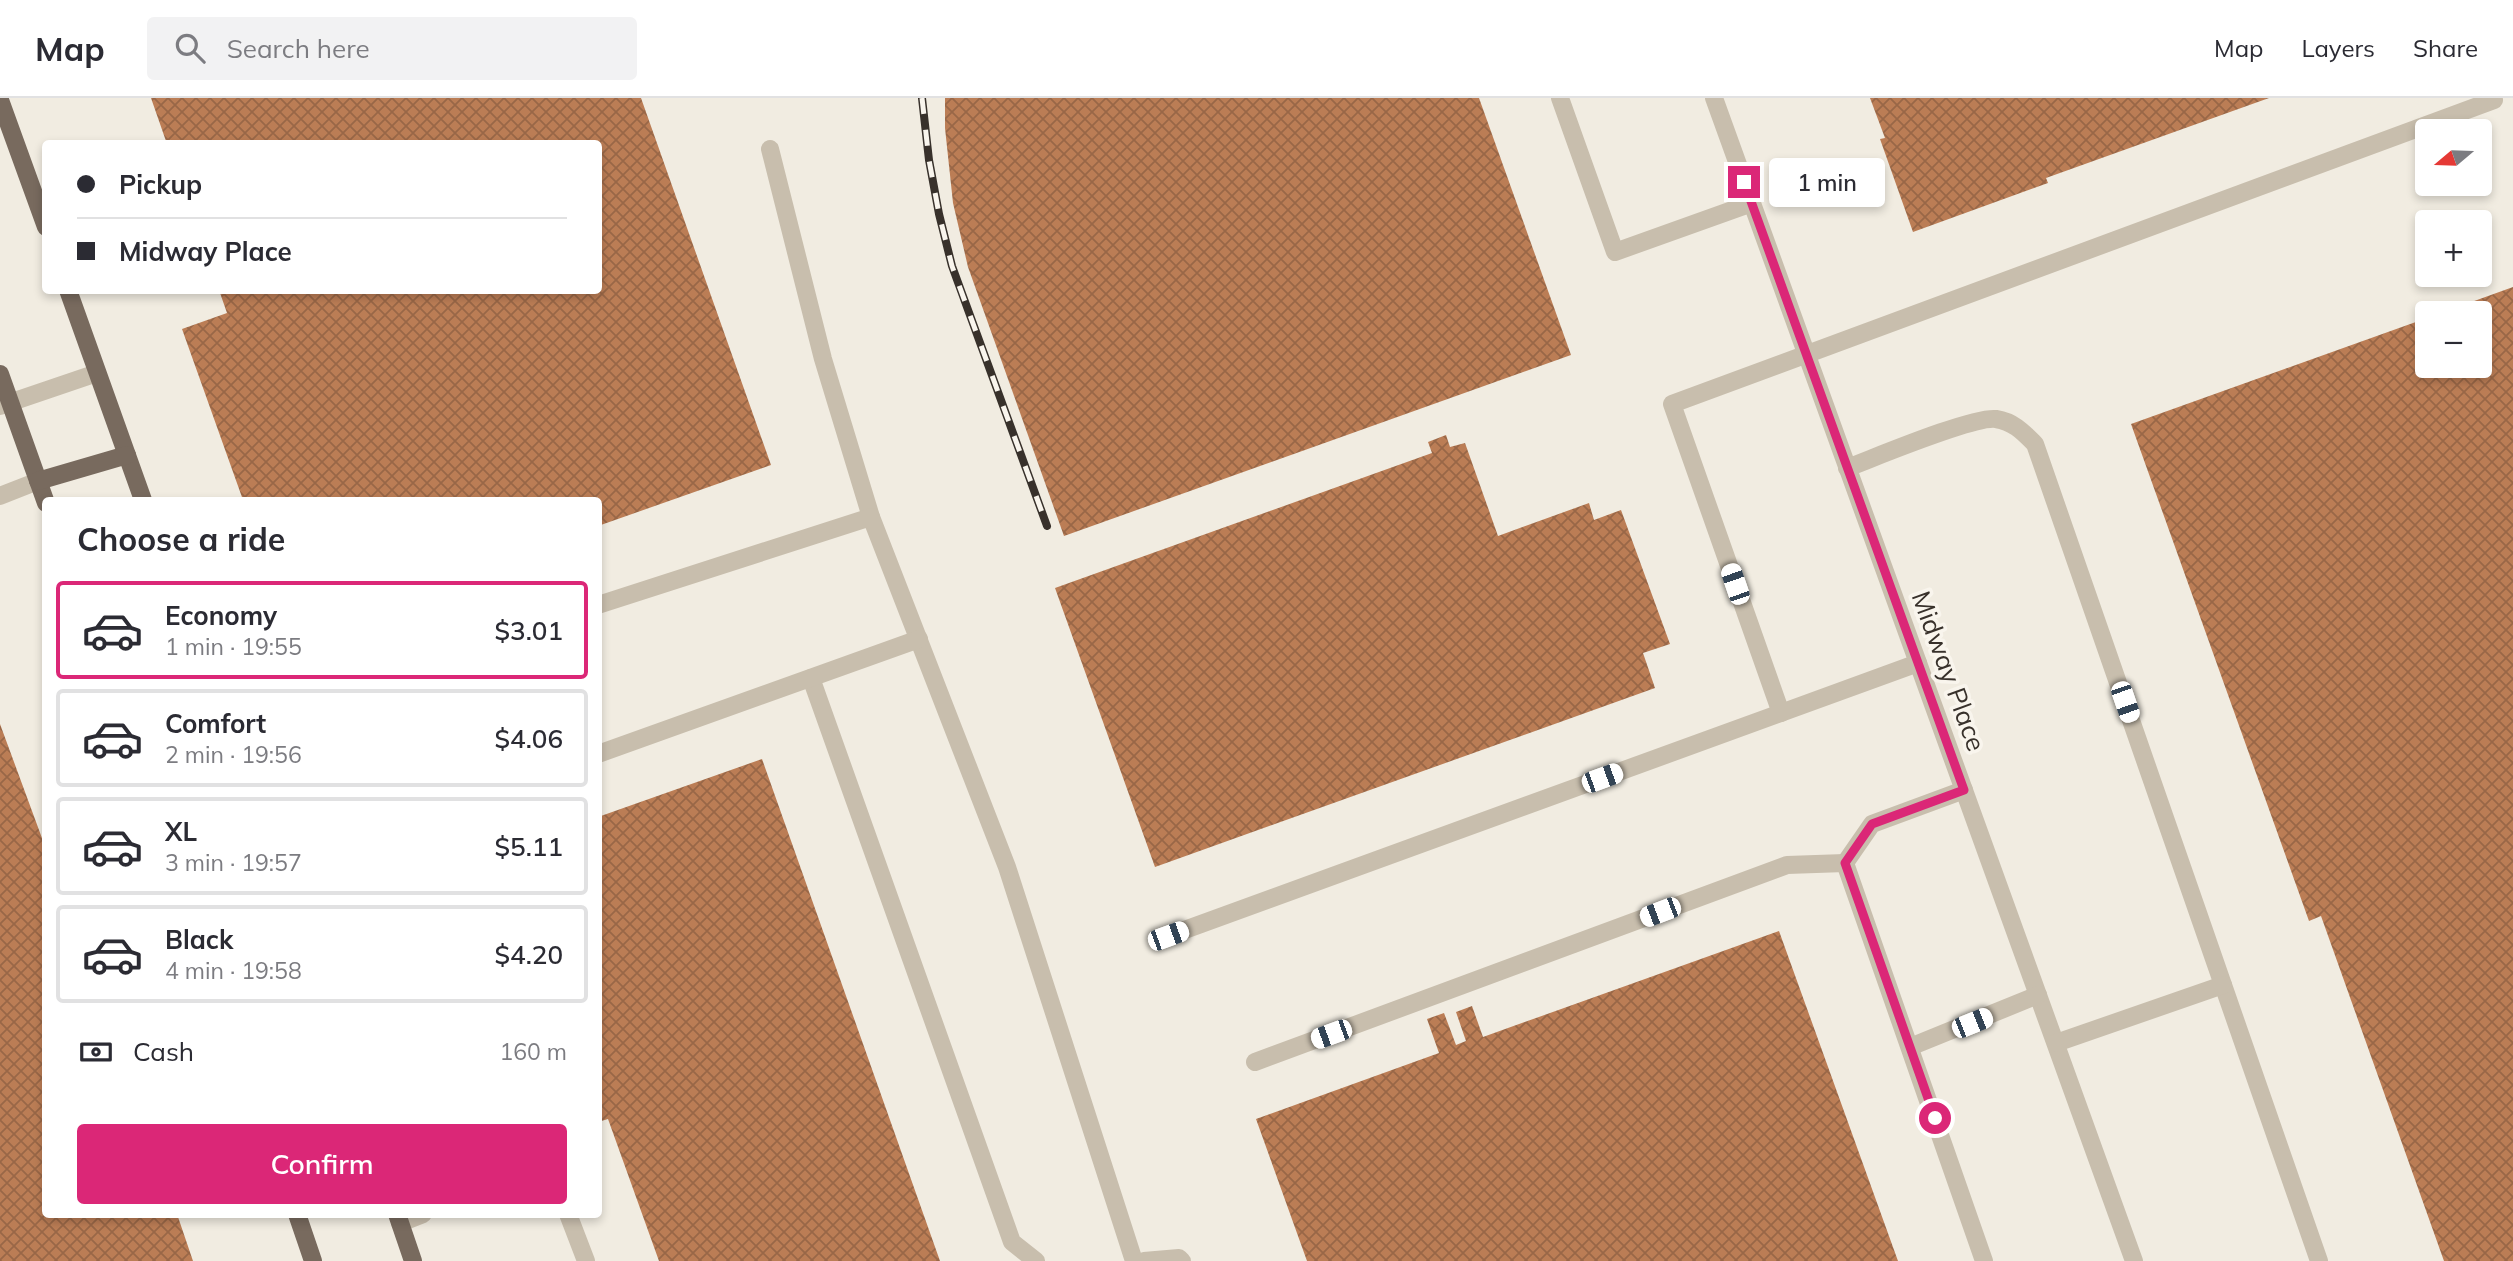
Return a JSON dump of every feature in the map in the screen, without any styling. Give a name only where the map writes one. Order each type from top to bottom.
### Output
[{"type":"main road","points":[[0,100],[42,216]]},
{"type":"main road","points":[[69,294],[142,497]]},
{"type":"main road","points":[[0,374],[5,404],[44,497]]},
{"type":"main road","points":[[38,481],[127,455]]},
{"type":"main road","points":[[298,1218],[313,1261]]},
{"type":"main road","points":[[398,1219],[413,1261]]},
{"type":"street","points":[[1560,98],[1615,252],[1752,203]]},
{"type":"street","name":"Midway Place","points":[[1714,98],[2134,1261]]},
{"type":"street","points":[[1781,713],[1672,404],[2494,100]]},
{"type":"street","points":[[770,149],[823,359],[870,517],[1007,867],[1134,1261]]},
{"type":"street","points":[[5,404],[97,373]]},
{"type":"street","points":[[1847,468],[1965,425],[1993,418],[2015,424],[2035,444],[2319,1261]]},
{"type":"street","points":[[0,496],[38,481]]},
{"type":"street","points":[[602,604],[870,517]]},
{"type":"street","points":[[602,753],[919,639]]},
{"type":"street","points":[[1168,936],[1918,663]]},
{"type":"street","points":[[811,678],[1012,1242],[1036,1261]]},
{"type":"street","points":[[1845,863],[1872,824],[1964,790]]},
{"type":"street","points":[[1845,863],[1984,1261]]},
{"type":"street","points":[[1255,1062],[1787,865],[1845,863]]},
{"type":"street","points":[[2056,1043],[2223,985]]},
{"type":"street","points":[[1910,1047],[2038,995]]},
{"type":"street","points":[[570,1218],[586,1261]]},
{"type":"street","points":[[1144,1261],[1179,1258],[1182,1261]]},
{"type":"building","points":[[151,98],[641,98],[771,465],[602,525],[602,497],[242,497],[182,329],[227,313],[220,294],[602,294],[602,140],[166,140]]},
{"type":"building","points":[[945,98],[1479,98],[1571,355],[1064,536],[968,267],[953,203],[945,128]]},
{"type":"building","points":[[1870,98],[2269,98],[2046,178],[2048,183],[1913,232],[1880,139],[1885,138]]},
{"type":"building","points":[[2513,287],[2513,1261],[2444,1261],[2321,916],[2309,921],[2131,424],[2415,322],[2415,378],[2492,378],[2492,301],[2474,301]]},
{"type":"building","points":[[1446,435],[1450,447],[1465,443],[1498,536],[1589,503],[1594,520],[1621,510],[1670,644],[1643,653],[1655,688],[1155,867],[1055,588],[1432,453],[1428,442]]},
{"type":"building","points":[[0,724],[42,838],[42,1218],[178,1218],[193,1261],[0,1261]]},
{"type":"building","points":[[762,759],[940,1261],[659,1261],[608,1119],[602,1121],[602,816]]},
{"type":"building","points":[[1779,931],[1898,1261],[1307,1261],[1256,1119],[1439,1053],[1427,1019],[1444,1013],[1456,1045],[1466,1041],[1456,1012],[1472,1006],[1483,1037]]},
{"type":"railway","points":[[922,98],[929,160],[952,266],[1047,526]]},
{"type":"route","points":[[1744,182],[1964,790],[1872,824],[1845,863],[1935,1118]]}]
